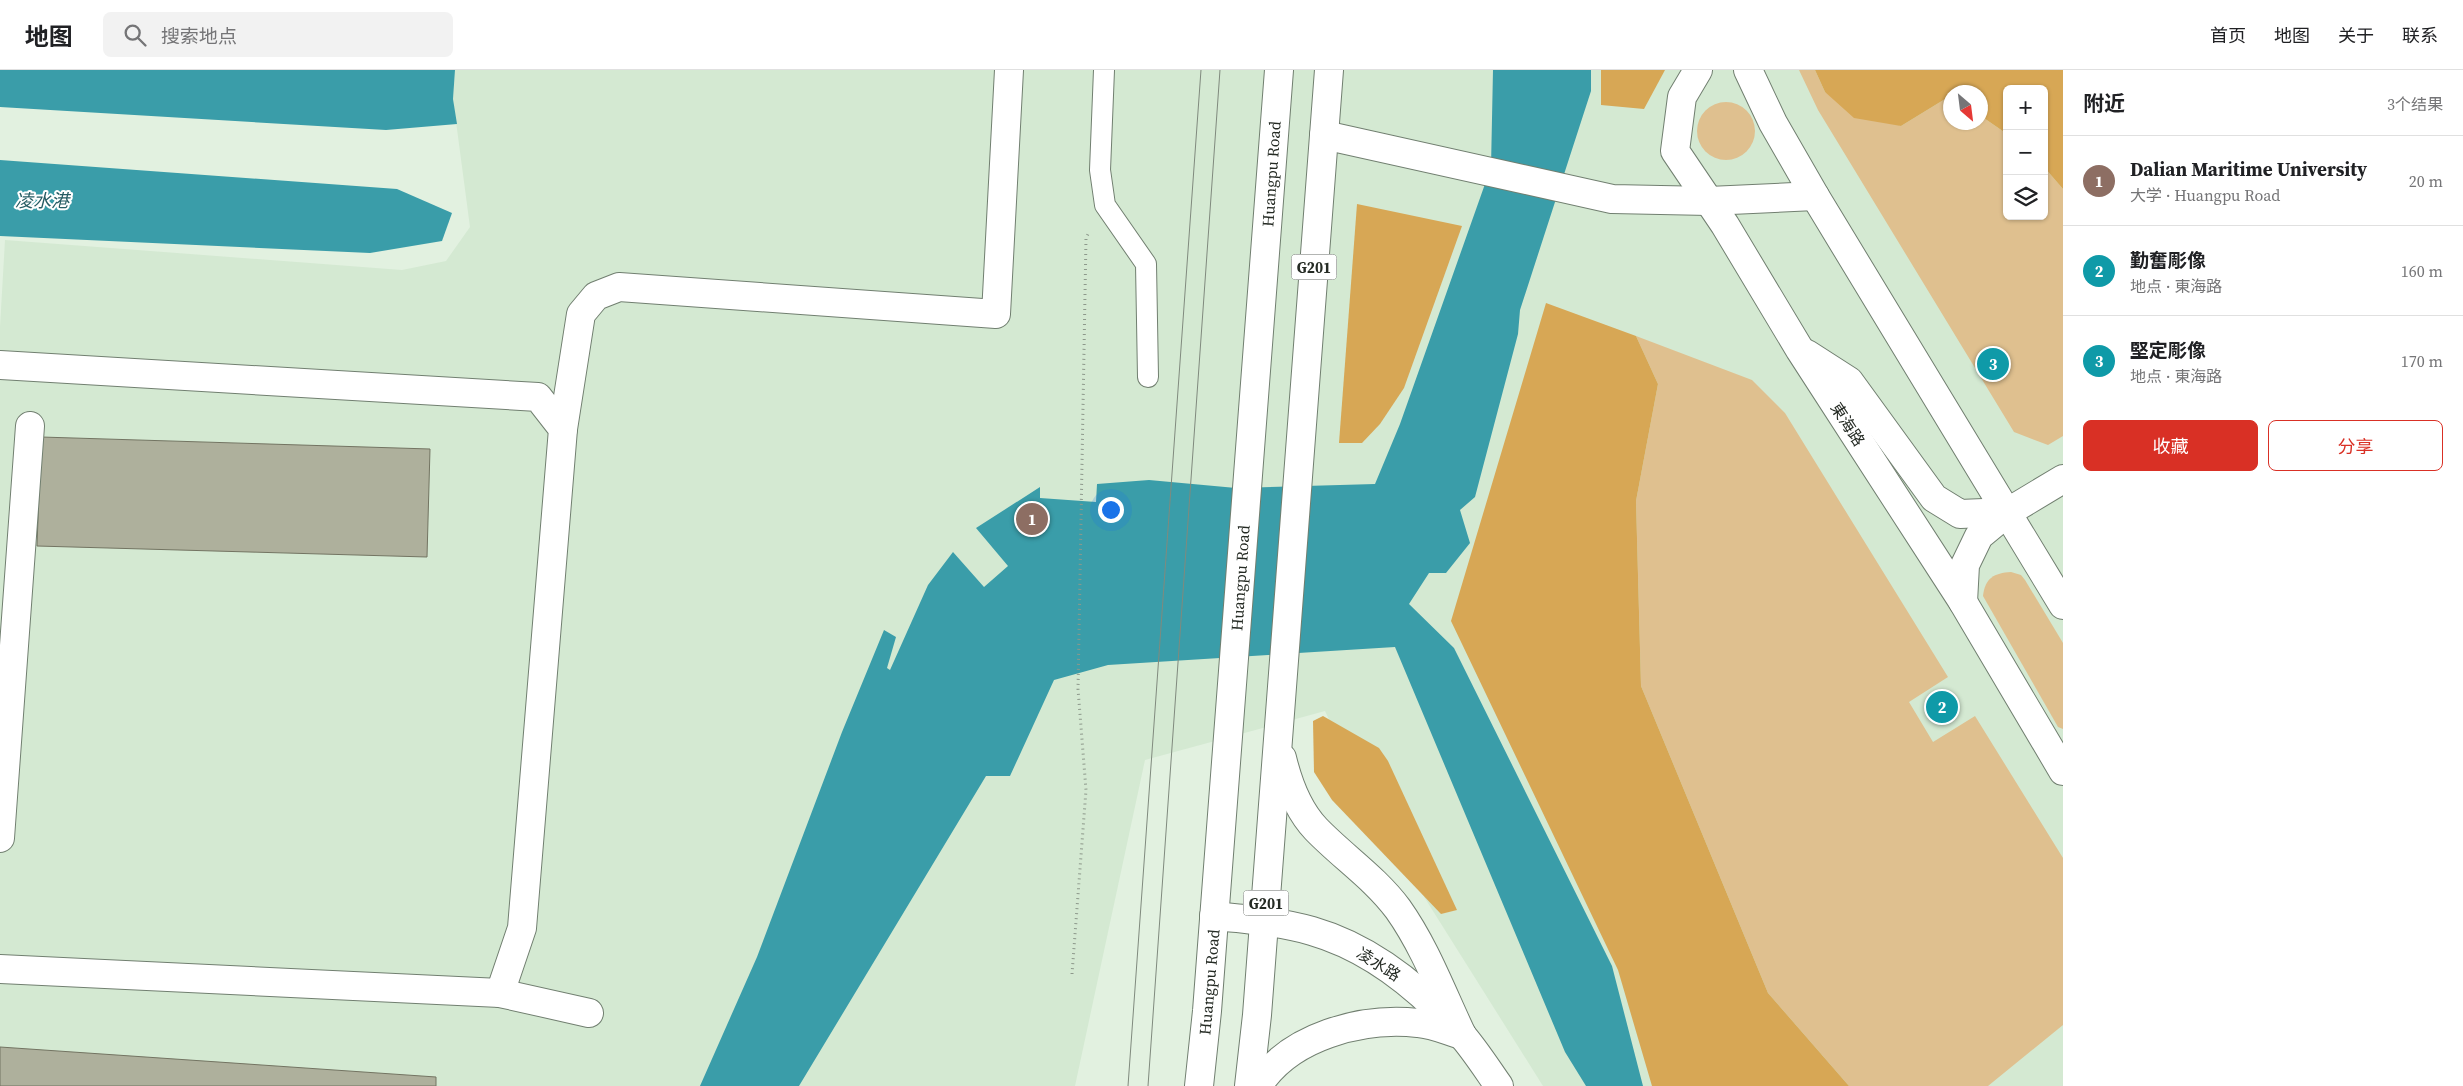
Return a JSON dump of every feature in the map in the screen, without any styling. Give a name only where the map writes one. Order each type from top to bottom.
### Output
[{"type":"main road","points":[[500,993],[522,928],[563,429],[581,314],[596,296],[619,287],[996,314],[1009,70]]},
{"type":"main road","name":"Huangpu Road","points":[[1199,1086],[1207,1011],[1230,719],[1279,70]]},
{"type":"main road","name":"G201","points":[[1249,1086],[1257,1015],[1329,70]]},
{"type":"main road","name":"東海路","points":[[1698,70],[1682,97],[1675,151],[1709,201],[1800,350],[1963,602],[2063,771]]},
{"type":"main road","points":[[1748,70],[1773,122],[1815,196],[2063,605]]},
{"type":"main road","points":[[1324,135],[1612,198],[1709,201],[1815,196]]},
{"type":"main road","points":[[1800,350],[1849,381],[1934,498],[1960,514],[2008,512]]},
{"type":"main road","points":[[0,365],[538,397],[563,429]]},
{"type":"main road","points":[[0,838],[8,608],[30,426]]},
{"type":"main road","points":[[1963,602],[1966,565],[1979,536],[2008,512],[2063,479]]},
{"type":"main road","points":[[1279,730],[1286,774],[1300,806],[1316,828],[1373,880],[1398,909],[1422,952],[1462,1035]]},
{"type":"main road","name":"凌水路","points":[[1214,916],[1264,921],[1313,931],[1352,947],[1396,972],[1430,1001],[1462,1035],[1499,1086]]},
{"type":"main road","points":[[0,969],[500,993],[589,1013]]},
{"type":"main road","points":[[1258,1086],[1282,1059],[1311,1041],[1345,1028],[1382,1021],[1420,1023],[1462,1035]]},
{"type":"lane","points":[[1104,70],[1100,170],[1105,205],[1146,264],[1148,376]]},
{"type":"path","points":[[1072,974],[1086,790],[1078,689],[1086,238],[1105,205]]},
{"type":"shaded area","points":[[455,70],[2063,70],[2063,1086],[1543,1086],[1377,822],[1325,711],[1145,760],[1075,1086],[0,1086],[0,327],[5,240],[402,270],[446,261],[470,227],[453,99]]},
{"type":"shaded area","points":[[1601,70],[1665,70],[1644,109],[1601,105]]},
{"type":"shaded area","points":[[1799,70],[1815,70],[1825,92],[1901,126],[1943,100],[1943,130],[1988,130],[1988,121],[2003,131],[2003,220],[2048,220],[2048,172],[2063,189],[2063,436],[2048,445],[2014,432],[1818,110]]},
{"type":"shaded area","points":[[1815,70],[2063,70],[2063,189],[2048,172],[2048,85],[2003,85],[2003,131],[1988,121],[1988,85],[1943,85],[1943,100],[1901,126],[1854,118],[1825,92]]},
{"type":"shaded area","points":[[1726,102],[1737,104],[1747,110],[1753,120],[1755,131],[1753,142],[1747,152],[1737,158],[1726,160],[1715,158],[1705,152],[1699,142],[1697,131],[1699,120],[1705,110],[1715,104]]},
{"type":"shaded area","points":[[1357,204],[1462,226],[1404,388],[1380,424],[1362,443],[1339,443]]},
{"type":"shaded area","points":[[1546,303],[1636,336],[1658,384],[1636,501],[1641,686],[1768,993],[1849,1086],[1652,1086],[1618,970],[1451,621]]},
{"type":"shaded area","points":[[1636,336],[1752,380],[1785,413],[1948,677],[1909,702],[1933,742],[1975,716],[2063,858],[2063,1025],[1988,1086],[1849,1086],[1768,993],[1641,686],[1636,501],[1658,384]]},
{"type":"shaded area","points":[[2011,572],[2021,575],[2025,580],[2063,643],[2063,729],[2058,727],[1983,596],[1986,585],[1991,578],[1995,575]]},
{"type":"shaded area","points":[[1323,716],[1379,748],[1388,761],[1457,910],[1441,914],[1332,800],[1314,772],[1313,721]]},
{"type":"water","points":[[0,70],[455,70],[453,99],[457,124],[386,130],[0,107]]},
{"type":"water","points":[[1493,70],[1591,70],[1591,91],[1520,310],[1518,334],[1475,497],[1460,510],[1470,543],[1446,573],[1429,573],[1409,604],[1454,648],[1612,966],[1643,1086],[1586,1086],[1565,1052],[1395,647],[1108,665],[1054,680],[1010,776],[986,776],[799,1086],[700,1086],[757,957],[842,732],[884,630],[896,637],[887,668],[890,670],[928,585],[953,552],[984,587],[1008,566],[976,528],[1040,487],[1040,498],[1096,502],[1097,484],[1149,480],[1236,488],[1375,484],[1400,424],[1491,167]]},
{"type":"water","name":"凌水港","points":[[0,160],[397,189],[452,213],[442,241],[370,253],[0,236]]},
{"type":"building","points":[[41,437],[430,449],[427,557],[37,546]]},
{"type":"building","points":[[0,1047],[436,1077],[436,1086],[0,1086]]},
{"type":"tram line","points":[[1128,1086],[1201,70]]},
{"type":"tram line","points":[[1148,1086],[1220,70]]},
{"type":"place","name":"堅定彫像","points":[[1993,364]]},
{"type":"place","name":"Dalian Maritime University","points":[[1032,519]]},
{"type":"place","name":"勤奮彫像","points":[[1942,707]]}]
